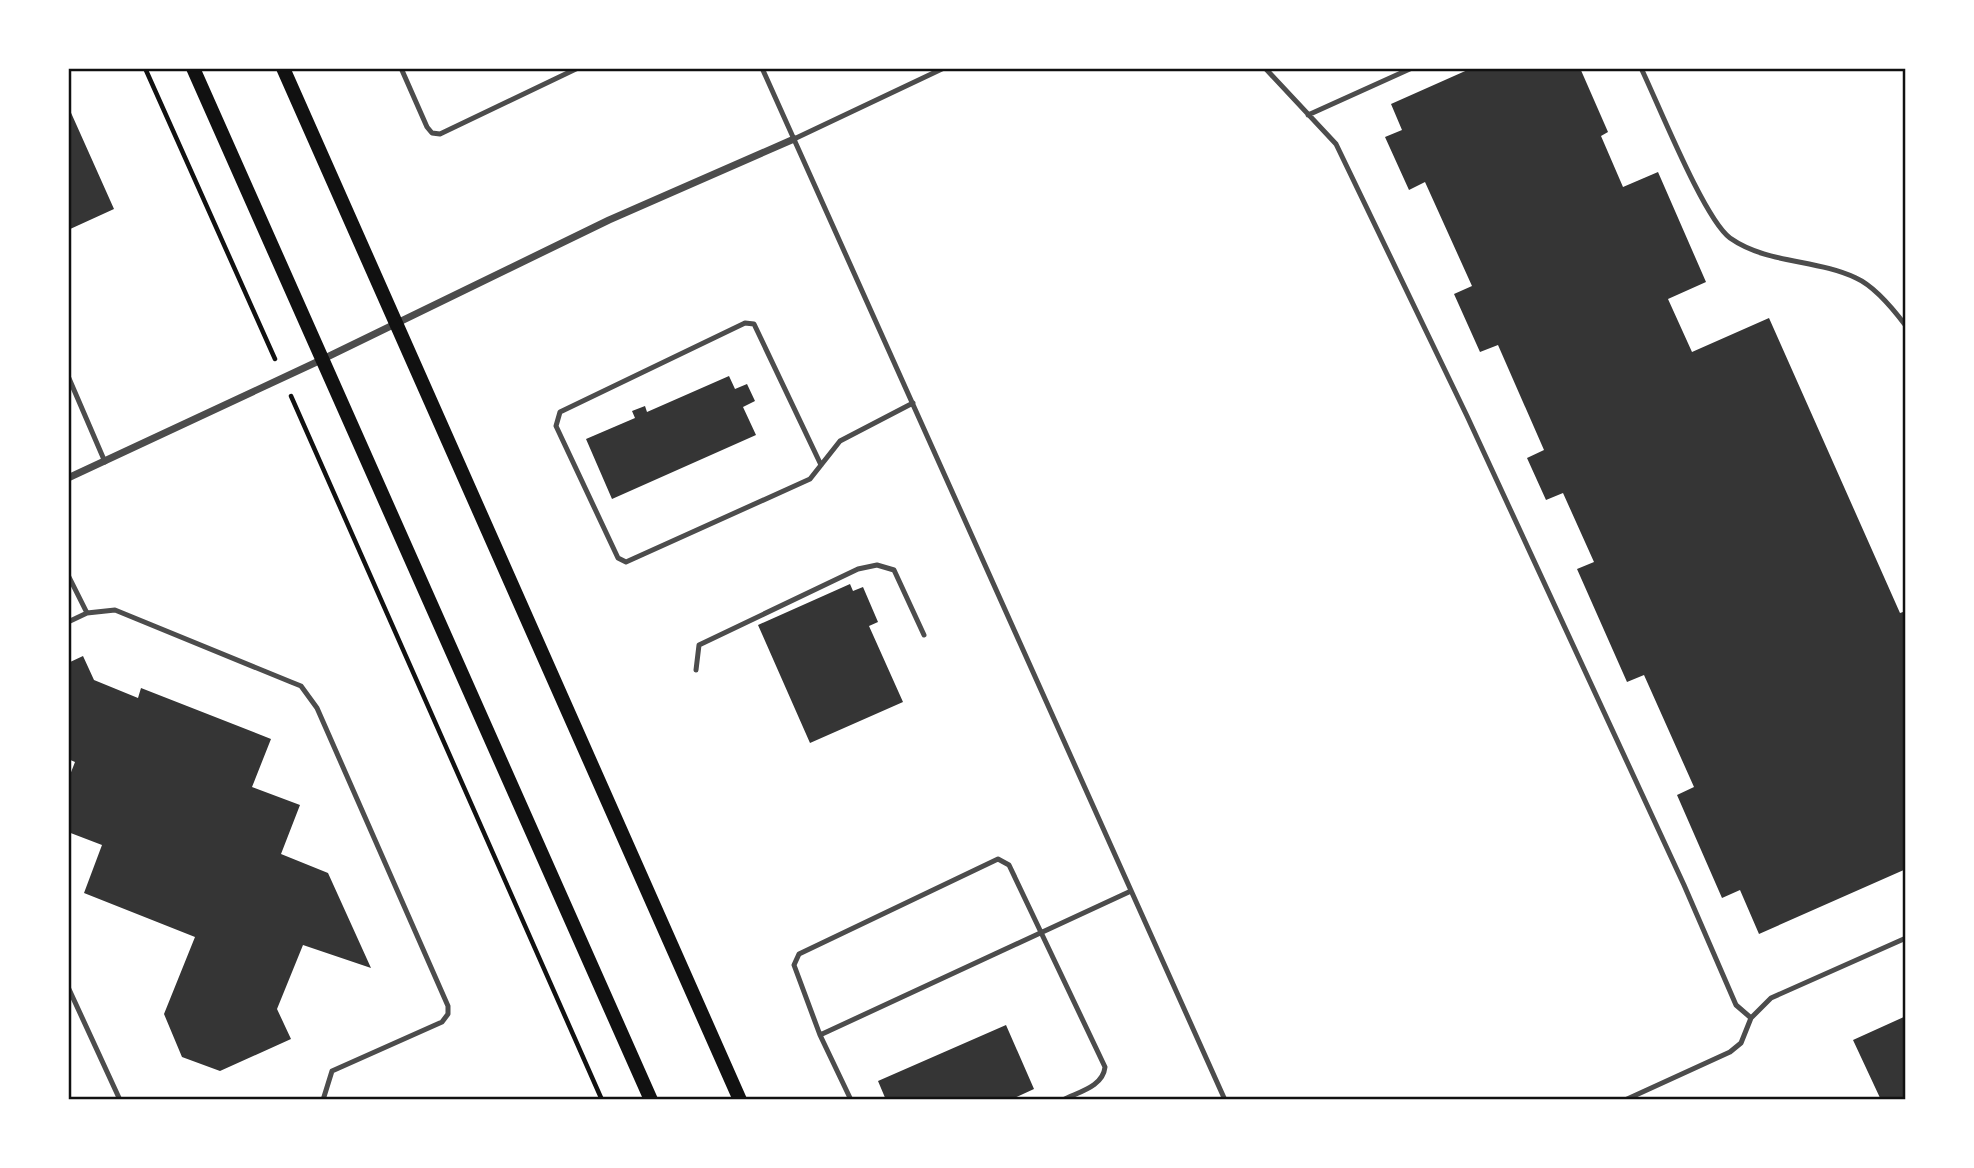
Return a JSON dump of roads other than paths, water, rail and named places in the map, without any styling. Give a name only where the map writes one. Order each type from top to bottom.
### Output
[{"type":"main road","points":[[193,68],[651,1100]]},
{"type":"main road","points":[[283,68],[740,1100]]},
{"type":"street","points":[[68,478],[321,360],[609,220],[794,139]]},
{"type":"lane","points":[[401,68],[427,127],[432,133],[440,134],[579,68]]},
{"type":"lane","points":[[762,68],[1225,1100]]},
{"type":"lane","points":[[794,139],[944,68]]},
{"type":"lane","points":[[1265,68],[1336,144],[1412,299],[1684,885],[1736,1005],[1751,1018]]},
{"type":"lane","points":[[1308,115],[1412,68]]},
{"type":"lane","points":[[1641,68],[1710,215],[1728,237],[1772,256],[1834,269],[1859,279],[1906,326]]},
{"type":"lane","points":[[821,465],[754,324],[745,323],[560,412],[556,426],[618,558],[625,562],[810,479],[840,441],[913,403]]},
{"type":"lane","points":[[68,376],[105,462]]},
{"type":"lane","points":[[696,670],[699,645],[858,569],[877,565],[894,570],[924,635]]},
{"type":"lane","points":[[68,575],[87,613]]},
{"type":"lane","points":[[68,622],[87,613],[115,610],[301,686],[317,708],[447,1006],[448,1014],[442,1022],[332,1071],[323,1100]]},
{"type":"lane","points":[[851,1100],[820,1035],[794,965],[799,954],[998,859],[1009,865],[1105,1067],[1101,1080],[1063,1100]]},
{"type":"lane","points":[[820,1035],[1131,891]]},
{"type":"lane","points":[[1625,1100],[1730,1052],[1741,1043],[1751,1018],[1771,998],[1906,938]]},
{"type":"lane","points":[[68,987],[120,1100]]}]
